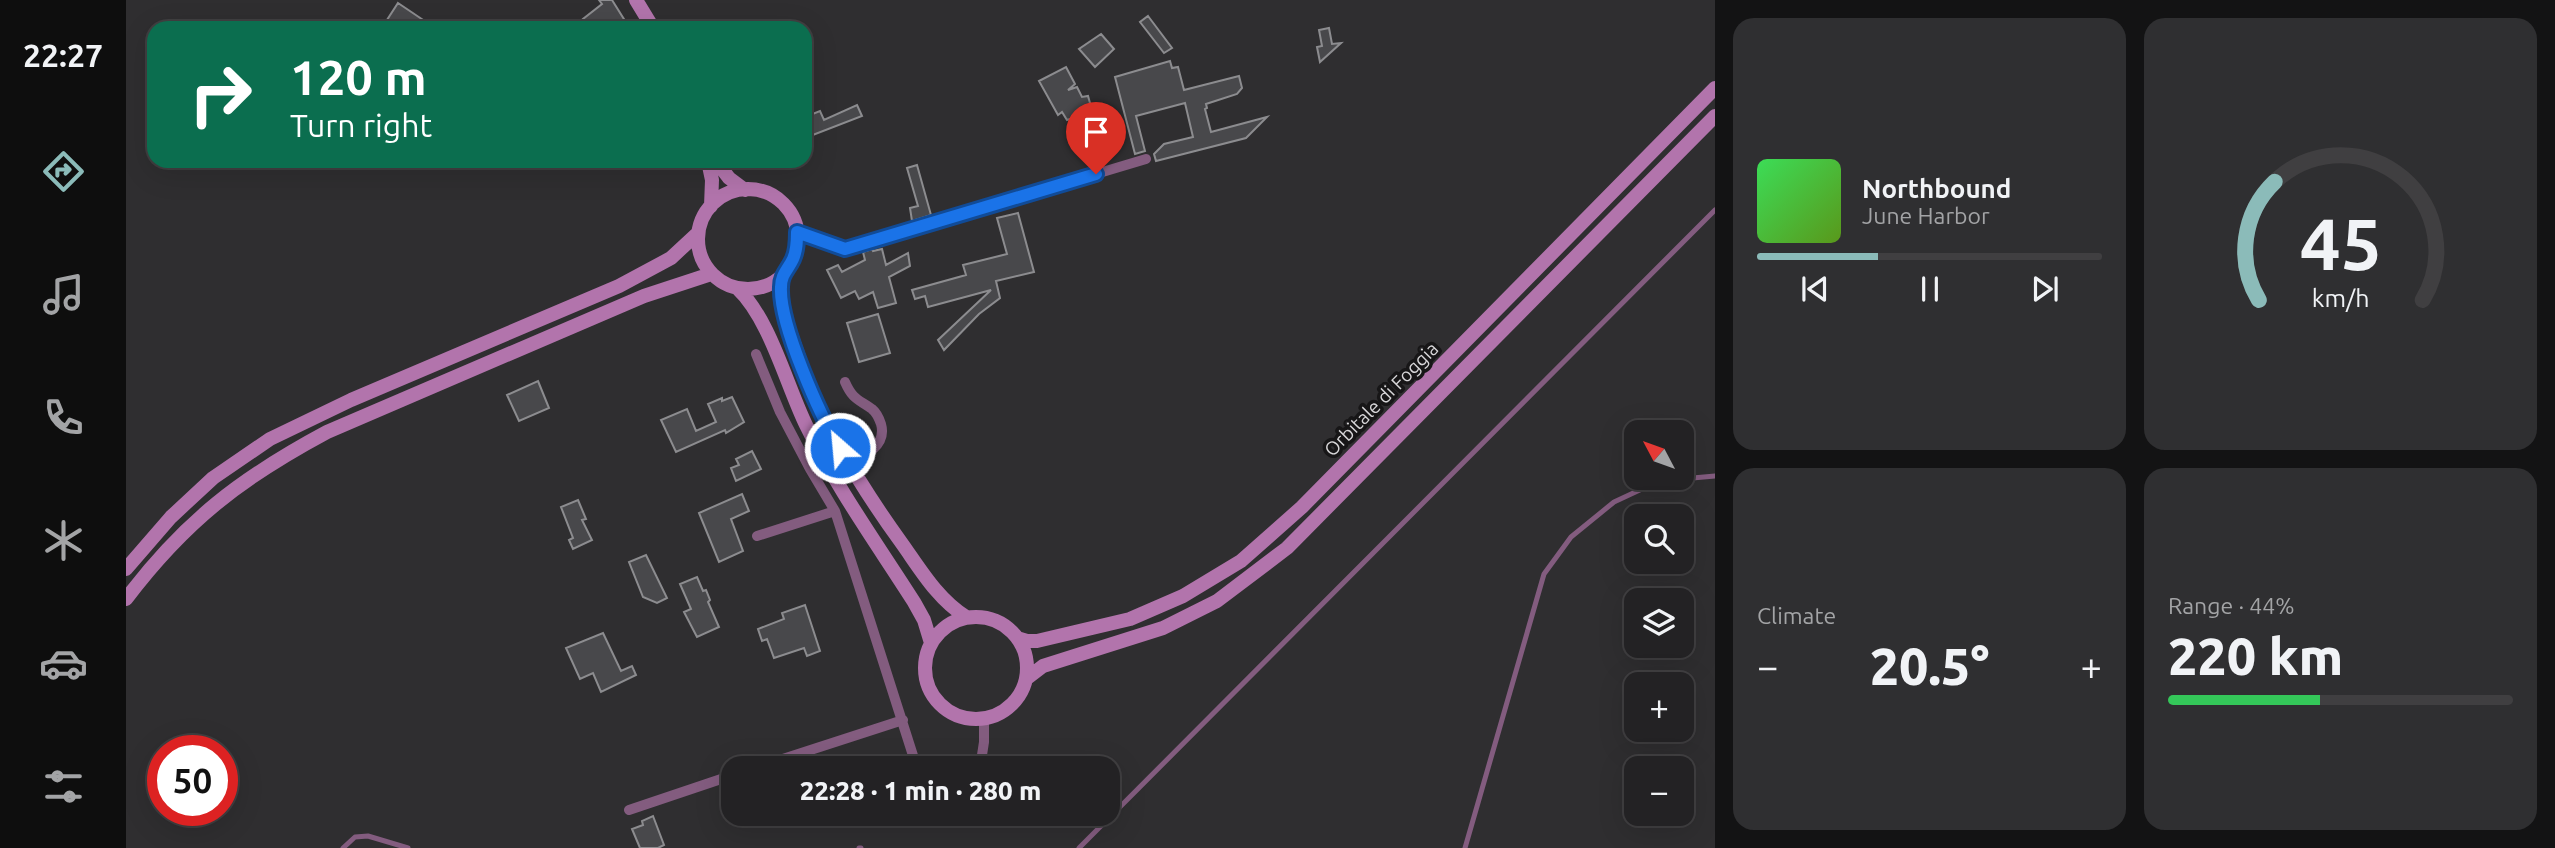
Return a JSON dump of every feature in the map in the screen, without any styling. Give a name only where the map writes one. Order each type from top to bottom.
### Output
[{"type":"main road","points":[[636,0],[649,21]]},
{"type":"main road","name":"Orbitale di Foggia","points":[[1017,638],[1037,641],[1130,620],[1183,596],[1241,561],[1302,507],[1715,88]]},
{"type":"main road","name":"Orbitale di Foggia","points":[[1026,679],[1043,666],[1163,628],[1217,601],[1257,573],[1287,548],[1715,116]]},
{"type":"main road","points":[[709,168],[711,206]]},
{"type":"main road","points":[[721,168],[729,178],[745,190]]},
{"type":"main road","points":[[782,276],[761,288],[737,288],[723,283],[711,274],[698,248],[698,233],[702,219],[711,206],[732,192],[745,190],[767,193],[781,202],[793,220],[797,232],[795,256],[782,276],[780,291],[784,313],[802,368],[831,434],[878,512],[933,588],[966,617]]},
{"type":"main road","points":[[126,569],[171,517],[213,478],[270,439],[351,400],[619,286],[671,258],[698,233]]},
{"type":"main road","points":[[126,599],[182,532],[232,489],[277,458],[327,432],[644,296],[711,274]]},
{"type":"main road","points":[[737,288],[755,310],[806,425],[835,478],[914,602],[924,620],[931,643]]},
{"type":"main road","points":[[966,617],[993,620],[1006,627],[1017,638],[1025,657],[1026,679],[1011,705],[999,714],[984,718],[960,716],[939,704],[929,691],[925,659],[931,643],[939,632],[950,624],[966,617]]},
{"type":"street","points":[[797,232],[845,249],[1146,159]]},
{"type":"street","points":[[756,354],[780,412],[835,511],[914,756]]},
{"type":"street","points":[[845,382],[855,400],[873,410],[882,429],[880,441],[871,452],[848,462]]},
{"type":"street","points":[[757,536],[835,511]]},
{"type":"street","points":[[982,756],[984,718]]},
{"type":"street","points":[[792,756],[903,720]]},
{"type":"street","points":[[629,810],[721,779]]},
{"type":"lane","points":[[1079,848],[1715,210]]},
{"type":"lane","points":[[1465,848],[1544,574],[1571,537],[1614,502],[1659,481],[1715,475]]},
{"type":"lane","points":[[343,848],[355,836],[368,836],[408,848]]},
{"type":"building","points":[[599,0],[612,0],[625,21],[585,21],[583,19],[602,4]]},
{"type":"building","points":[[398,3],[425,21],[386,21]]},
{"type":"building","points":[[1148,16],[1172,48],[1164,53],[1140,22]]},
{"type":"building","points":[[1329,28],[1332,44],[1341,43],[1320,62],[1317,47],[1322,46],[1319,30]]},
{"type":"building","points":[[1101,34],[1114,49],[1095,67],[1079,49]]},
{"type":"building","points":[[1170,61],[1172,68],[1178,67],[1184,90],[1239,76],[1242,88],[1237,94],[1206,104],[1211,132],[1267,117],[1246,138],[1156,161],[1154,154],[1164,144],[1193,137],[1185,103],[1136,116],[1145,151],[1135,154],[1115,77]]},
{"type":"building","points":[[1066,67],[1075,84],[1068,90],[1077,87],[1082,97],[1088,96],[1097,128],[1085,131],[1081,115],[1067,120],[1062,112],[1058,115],[1039,81]]},
{"type":"building","points":[[857,105],[862,116],[812,135],[812,114],[820,111],[824,120]]},
{"type":"building","points":[[917,165],[931,215],[912,221],[910,208],[918,206],[907,168]]},
{"type":"building","points":[[1018,213],[1034,272],[996,281],[1000,298],[979,314],[944,350],[938,340],[991,290],[928,307],[925,296],[915,299],[912,290],[966,275],[963,265],[1007,254],[997,218]]},
{"type":"building","points":[[882,249],[886,265],[908,253],[910,266],[889,277],[896,303],[878,308],[873,292],[859,299],[855,291],[841,298],[827,270],[838,265],[842,272],[865,260],[863,252]]},
{"type":"building","points":[[878,314],[890,353],[859,362],[847,323]]},
{"type":"building","points":[[538,381],[549,408],[519,421],[507,395]]},
{"type":"building","points":[[732,397],[744,422],[726,433],[725,430],[676,452],[661,420],[687,409],[696,431],[716,422],[708,404]]},
{"type":"building","points":[[752,451],[761,469],[736,481],[731,468],[739,465],[736,459]]},
{"type":"building","points":[[742,494],[749,511],[731,519],[743,551],[719,562],[699,513]]},
{"type":"building","points":[[578,500],[586,519],[582,520],[592,540],[573,549],[569,540],[573,538],[561,507]]},
{"type":"building","points":[[646,555],[667,598],[657,603],[643,597],[629,562]]},
{"type":"building","points":[[697,577],[703,591],[706,590],[719,627],[697,637],[684,612],[691,609],[680,584]]},
{"type":"building","points":[[805,605],[820,651],[807,656],[804,648],[774,658],[767,639],[762,641],[758,629],[784,619],[782,613]]},
{"type":"building","points":[[603,633],[621,671],[632,666],[636,675],[601,692],[593,673],[580,679],[566,648]]},
{"type":"building","points":[[653,816],[664,845],[658,848],[640,848],[632,829],[643,825],[642,821]]},
{"type":"route","points":[[840,448],[831,434],[802,368],[784,313],[780,291],[782,276],[795,256],[797,232],[845,249],[1096,174]]}]
